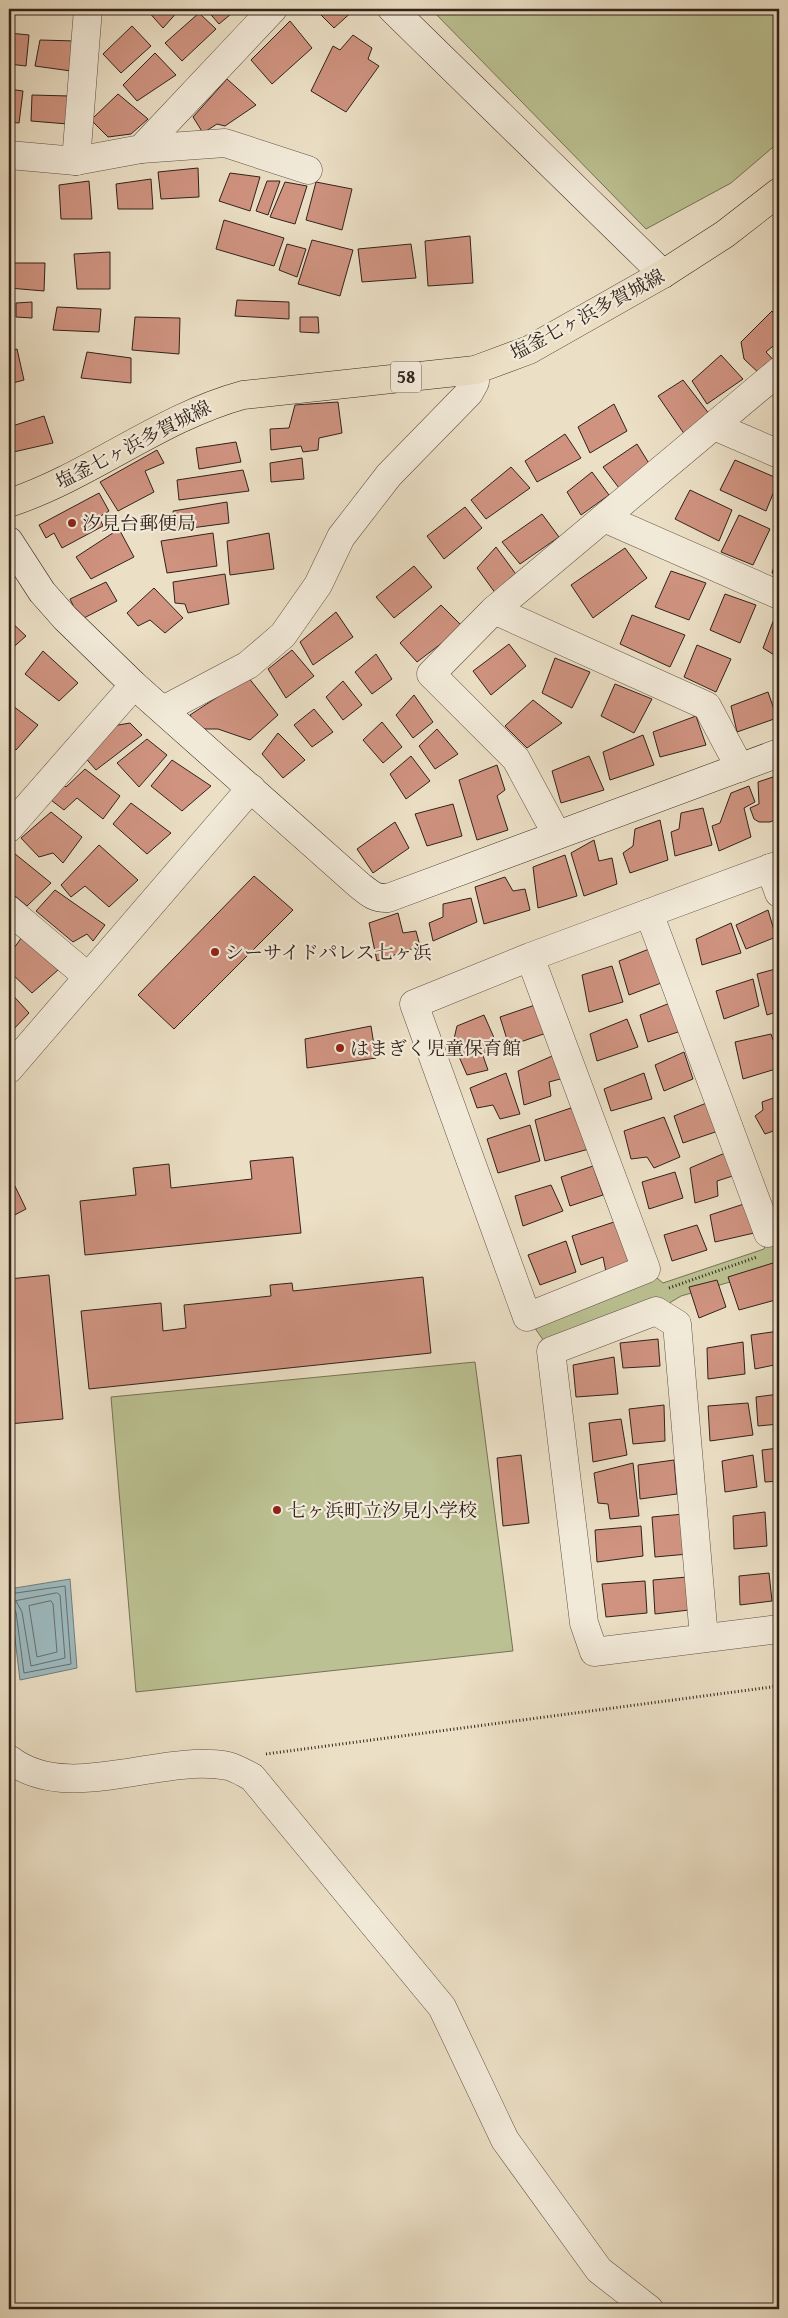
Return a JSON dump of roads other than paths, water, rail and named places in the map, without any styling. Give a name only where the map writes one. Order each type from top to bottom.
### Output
[{"type":"main road","name":"塩釜七ヶ浜多賀城線","points":[[9,503],[63,481],[158,428],[216,402],[243,395],[475,370],[529,350],[663,274],[725,234],[779,192]]},
{"type":"street","points":[[76,161],[88,9]]},
{"type":"street","points":[[141,150],[273,9]]},
{"type":"street","points":[[392,9],[663,274]]},
{"type":"street","points":[[9,155],[76,161],[141,150],[225,143],[308,170]]},
{"type":"street","points":[[162,710],[248,665],[283,635],[318,585],[341,537],[389,475],[469,393],[476,382],[475,370]]},
{"type":"street","points":[[557,835],[516,759],[431,674],[494,610],[779,371]]},
{"type":"street","points":[[714,426],[779,454]]},
{"type":"street","points":[[604,518],[779,595]]},
{"type":"street","points":[[9,541],[42,592],[65,618],[134,685],[359,885],[380,899],[388,898],[779,753]]},
{"type":"street","points":[[494,610],[707,706],[740,768]]},
{"type":"street","points":[[9,828],[134,685]]},
{"type":"street","points":[[9,1069],[87,976],[251,788]]},
{"type":"street","points":[[530,957],[646,1269],[527,1317],[414,1004],[530,957],[649,913],[776,875]]},
{"type":"street","points":[[9,910],[87,976]]},
{"type":"street","points":[[649,913],[768,1233],[779,1228]]},
{"type":"street","points":[[704,1638],[677,1324],[656,1311],[552,1351],[584,1624],[594,1652],[779,1629]]},
{"type":"street","points":[[9,1759],[18,1766],[39,1776],[68,1779],[203,1763],[230,1766],[252,1777],[442,2007],[505,2140],[599,2270],[650,2309]]},
{"type":"water","points":[[70,1579],[77,1668],[20,1680],[9,1589]]},
{"type":"place","name":"汐見台郵便局","points":[[72,523]]},
{"type":"place","name":"シーサイドパレス七ヶ浜","points":[[215,952]]},
{"type":"place","name":"はまぎく児童保育館","points":[[340,1048]]},
{"type":"place","name":"七ヶ浜町立汐見小学校","points":[[277,1510]]}]
